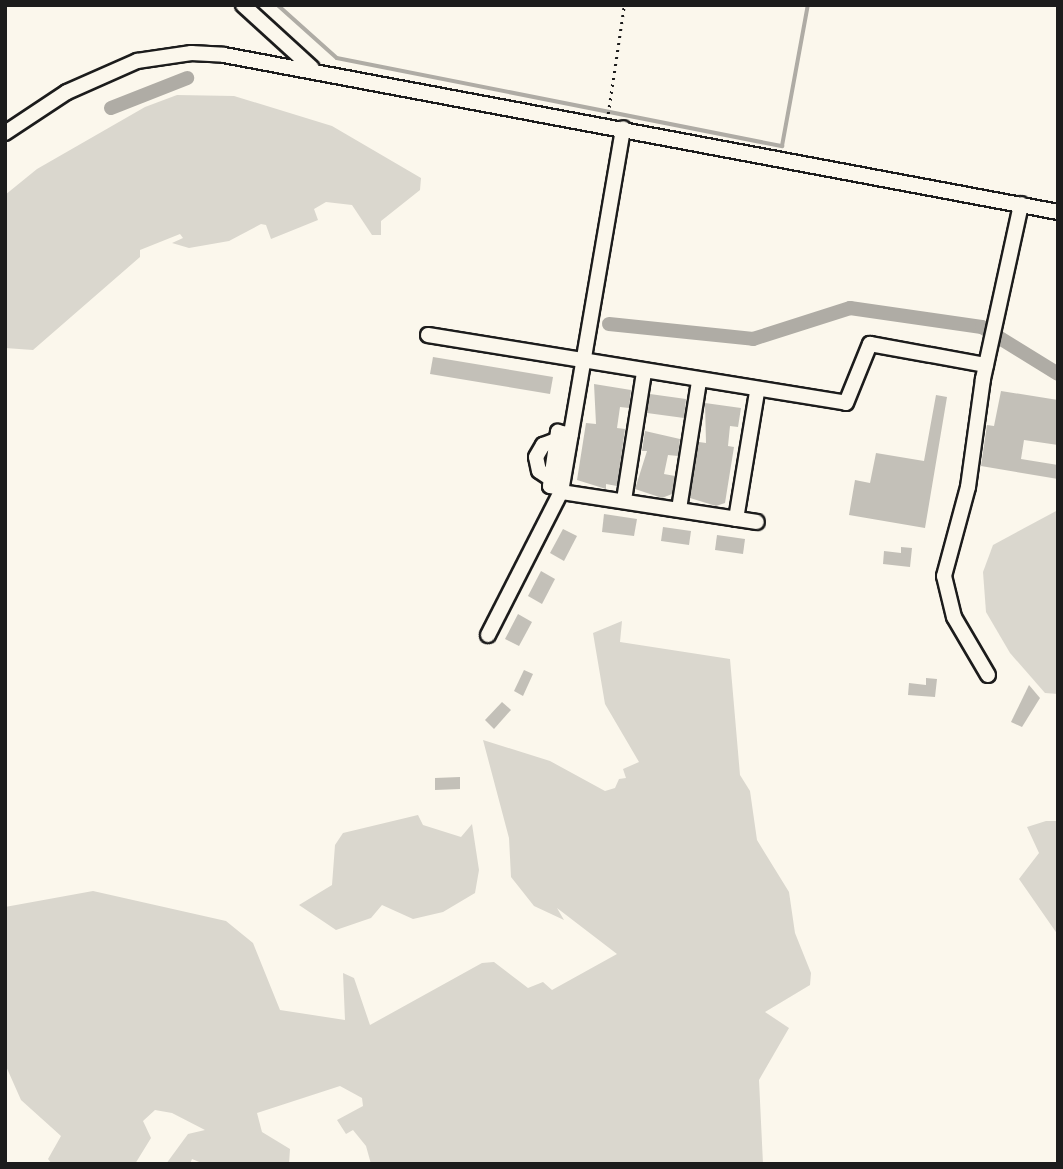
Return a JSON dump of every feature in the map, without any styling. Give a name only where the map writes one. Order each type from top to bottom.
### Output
[{"type":"street","points":[[243,5],[313,68]]},
{"type":"street","points":[[5,133],[67,92],[137,61],[191,53],[313,68],[1058,212]]},
{"type":"street","points":[[488,635],[558,486],[571,435],[623,128]]},
{"type":"street","points":[[988,675],[954,617],[944,576],[968,488],[986,365],[998,322],[1021,204]]},
{"type":"street","points":[[428,335],[758,392],[846,403],[855,392],[863,350],[870,344],[986,365]]},
{"type":"street","points":[[624,500],[645,373]]},
{"type":"street","points":[[679,509],[699,382]]},
{"type":"street","points":[[736,519],[758,392]]},
{"type":"street","points":[[571,435],[558,432],[556,440],[543,445],[536,457],[539,471],[558,486],[757,522]]},
{"type":"path","points":[[606,125],[624,5]]},
{"type":"shaded area","points":[[177,95],[234,96],[332,126],[421,178],[420,190],[381,221],[381,235],[372,235],[352,205],[326,202],[314,209],[318,220],[271,239],[266,225],[261,224],[229,241],[189,248],[172,243],[183,238],[180,234],[140,250],[140,257],[33,350],[5,348],[5,195],[37,169],[145,107]]},
{"type":"shaded area","points":[[1058,510],[1058,694],[1045,693],[1010,653],[986,612],[983,572],[993,545]]},
{"type":"shaded area","points":[[622,621],[620,642],[730,659],[740,775],[750,791],[757,840],[789,892],[795,933],[811,973],[810,985],[765,1012],[789,1028],[759,1080],[763,1164],[371,1164],[366,1146],[353,1130],[346,1134],[337,1120],[363,1106],[362,1098],[340,1086],[257,1113],[262,1132],[290,1149],[289,1164],[204,1164],[192,1159],[190,1164],[166,1164],[188,1134],[205,1130],[172,1113],[155,1110],[143,1121],[151,1138],[135,1164],[52,1164],[48,1159],[61,1136],[21,1100],[5,1064],[5,907],[93,891],[226,921],[253,943],[280,1010],[345,1020],[343,973],[354,978],[370,1025],[482,963],[494,962],[528,988],[543,982],[552,990],[617,954],[557,908],[564,920],[534,906],[511,877],[509,838],[483,740],[550,761],[605,791],[615,788],[619,779],[626,778],[623,769],[639,762],[605,704],[593,633]]},
{"type":"shaded area","points":[[418,815],[423,825],[461,837],[472,824],[479,870],[475,893],[443,912],[413,919],[382,905],[371,918],[336,930],[299,905],[332,885],[335,845],[343,833]]},
{"type":"shaded area","points":[[1046,821],[1058,821],[1058,935],[1019,879],[1039,853],[1027,827]]},
{"type":"building","points":[[433,357],[553,377],[550,394],[430,374]]},
{"type":"building","points":[[594,384],[631,390],[629,408],[620,407],[617,428],[625,429],[617,486],[606,484],[606,489],[577,480],[586,423],[596,424]]},
{"type":"building","points":[[1001,391],[1058,400],[1058,445],[1024,440],[1021,459],[1058,465],[1058,479],[981,466],[987,425],[994,426]]},
{"type":"building","points":[[650,394],[686,399],[684,418],[647,413]]},
{"type":"building","points":[[936,395],[947,397],[925,528],[849,515],[855,480],[870,483],[876,453],[924,461]]},
{"type":"building","points":[[705,403],[741,408],[738,427],[730,426],[728,446],[734,447],[725,503],[716,506],[690,498],[699,442],[706,443]]},
{"type":"building","points":[[645,431],[680,439],[678,456],[668,455],[664,474],[675,476],[672,494],[662,498],[635,489],[647,451],[642,451]]},
{"type":"building","points":[[604,514],[637,519],[634,536],[602,532]]},
{"type":"building","points":[[663,527],[691,531],[689,545],[661,541]]},
{"type":"building","points":[[563,529],[577,536],[564,561],[550,553]]},
{"type":"building","points":[[717,535],[745,539],[743,554],[715,550]]},
{"type":"building","points":[[901,547],[912,548],[910,567],[883,564],[884,551],[901,553]]},
{"type":"building","points":[[541,571],[555,579],[542,604],[528,596]]},
{"type":"building","points":[[518,614],[532,622],[519,646],[505,639]]},
{"type":"building","points":[[524,670],[533,674],[523,696],[514,691]]},
{"type":"building","points":[[926,678],[937,679],[935,697],[908,695],[909,683],[926,685]]},
{"type":"building","points":[[1029,685],[1040,698],[1022,727],[1011,722]]},
{"type":"building","points":[[502,702],[511,710],[494,729],[485,720]]},
{"type":"building","points":[[460,777],[460,789],[435,790],[435,778]]},
{"type":"waterway","points":[[278,5],[337,58],[782,146],[808,5]]},
{"type":"waterway","points":[[111,108],[187,78]]},
{"type":"waterway","points":[[609,324],[753,339],[850,308],[982,327],[1058,374]]}]
